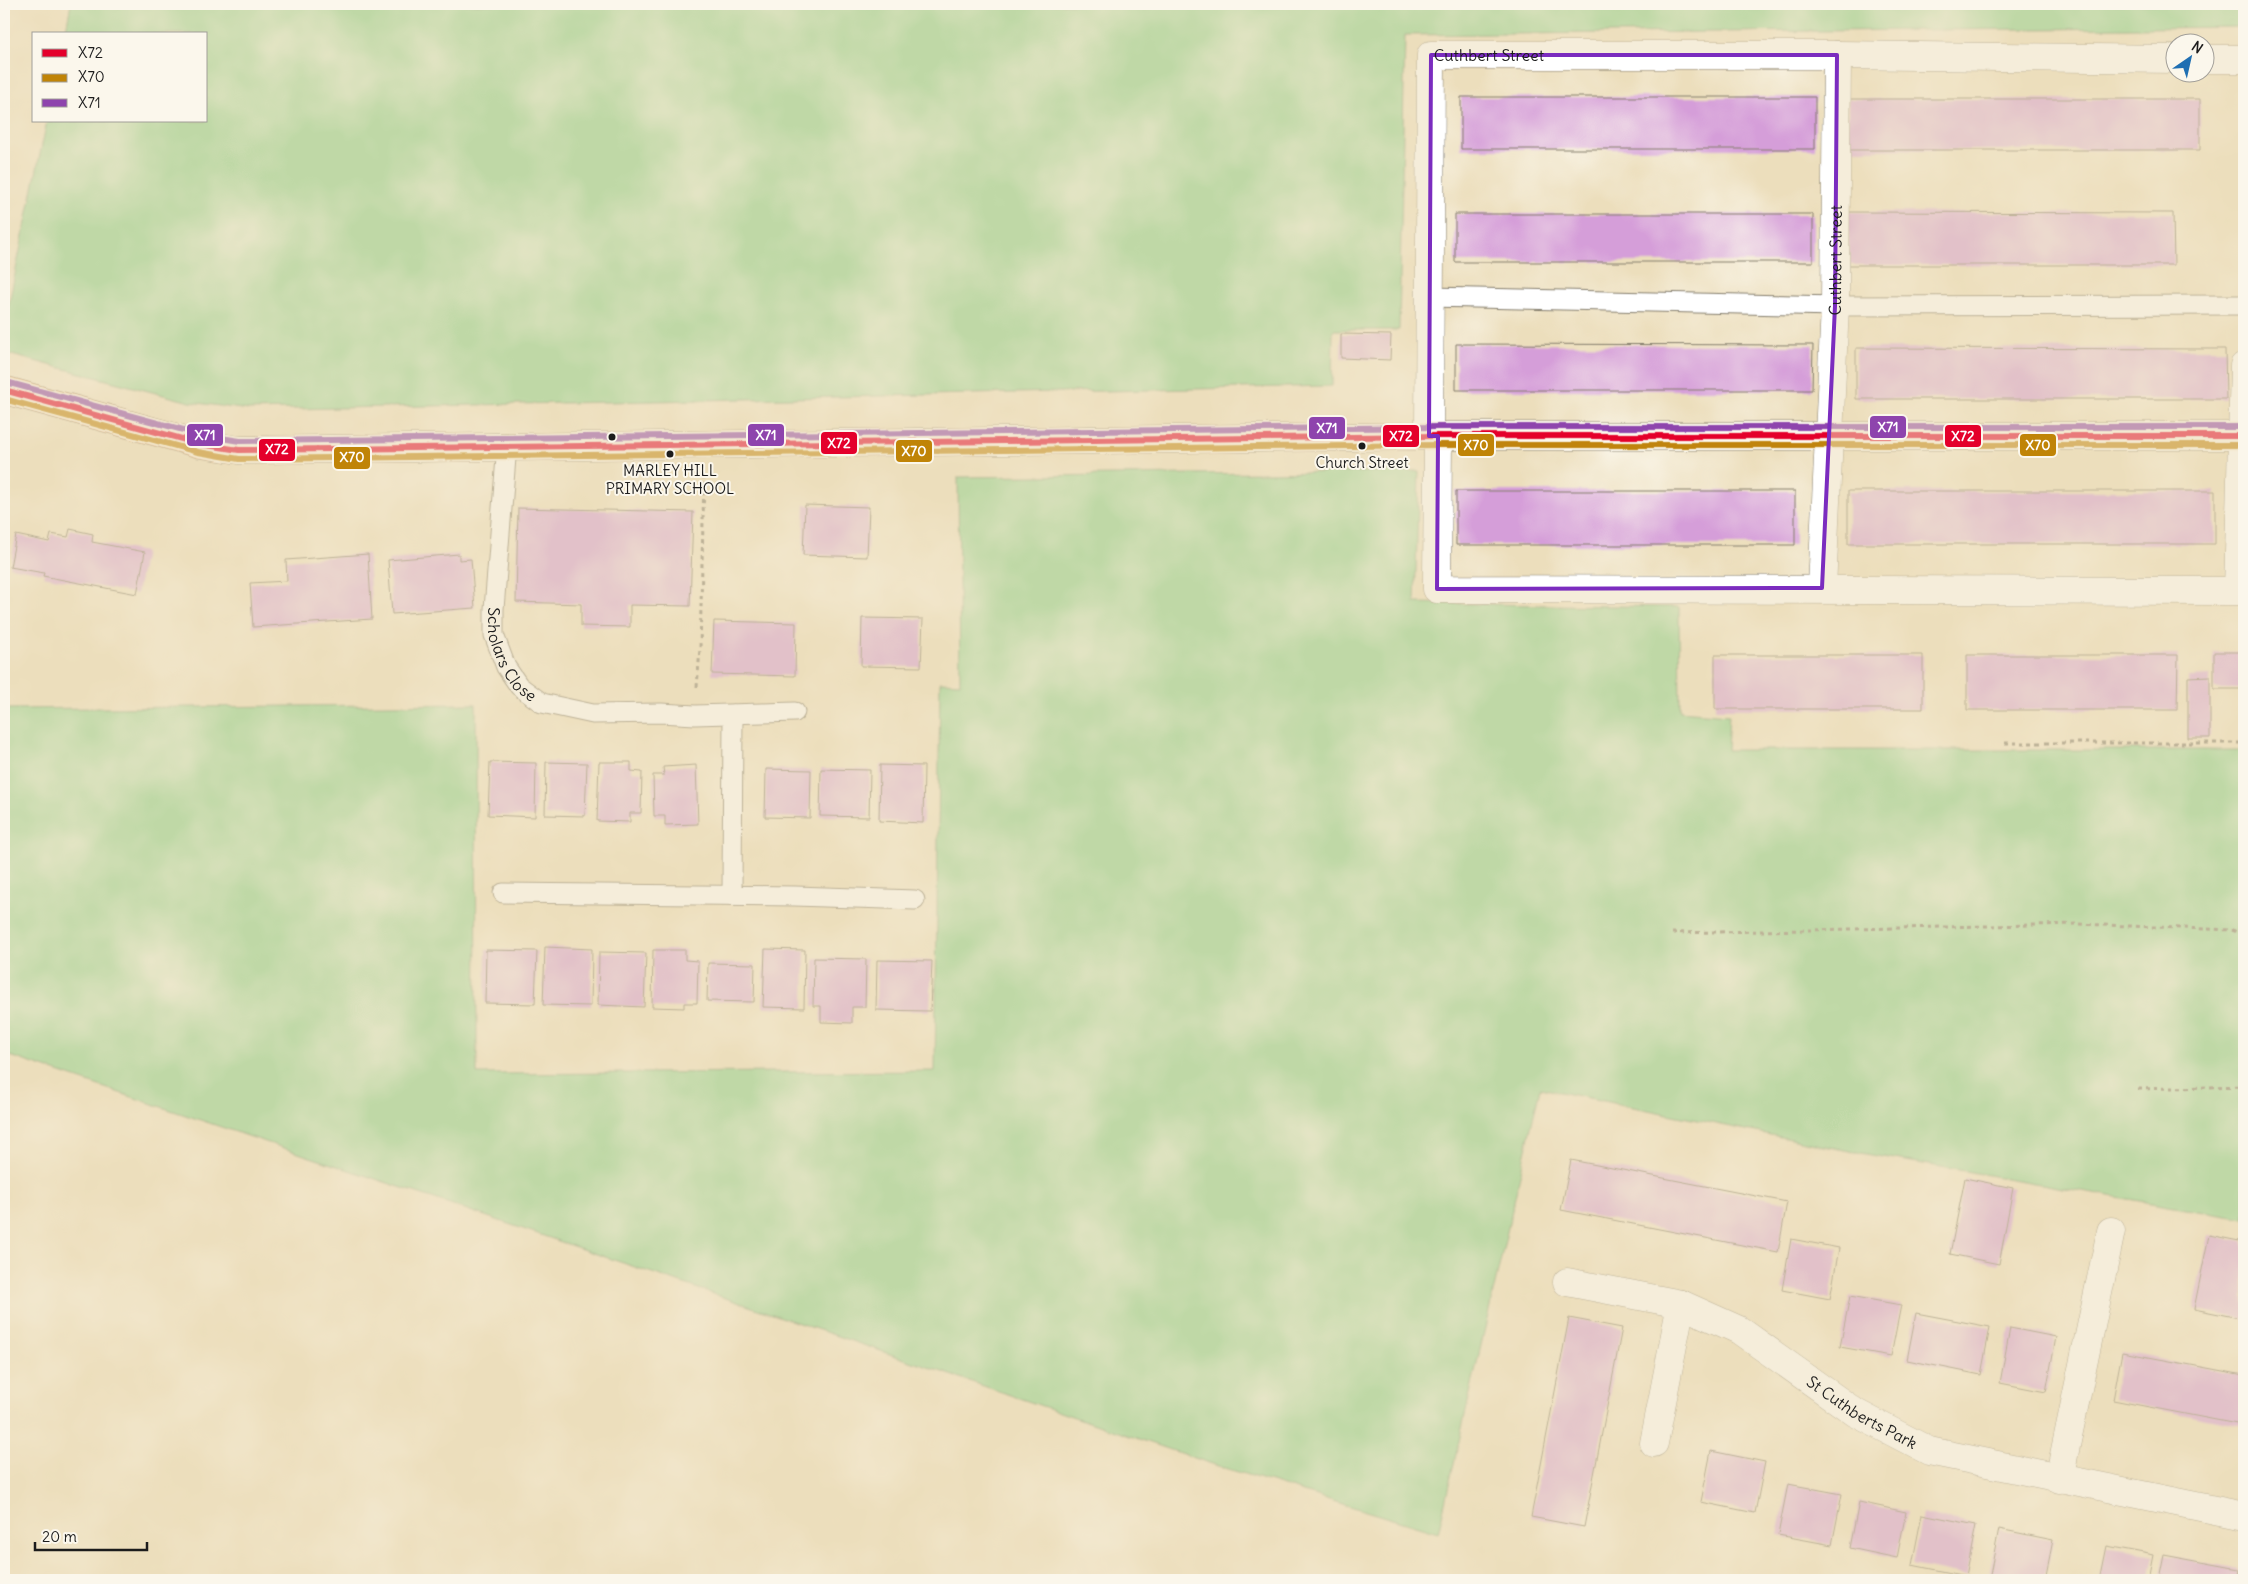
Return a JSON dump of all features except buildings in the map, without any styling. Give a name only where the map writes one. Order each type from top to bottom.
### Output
[{"type":"highway","points":[[4,390],[200,444],[239,450],[507,445],[1433,436],[2244,436]]},
{"type":"street","name":"Cuthbert Street","points":[[1836,55],[1835,306],[1822,588],[1437,588],[1430,297],[1431,55],[1836,55],[2166,59]]},
{"type":"street","points":[[2216,59],[2244,59]]},
{"type":"street","points":[[1822,588],[2238,591],[2244,436],[2244,366]]},
{"type":"street","points":[[2060,1479],[2111,1231]]},
{"type":"street","name":"St Cuthberts Park","points":[[1567,1282],[1681,1304],[1739,1330],[1856,1413],[1930,1451],[2244,1516]]},
{"type":"street","points":[[1654,1443],[1681,1304]]},
{"type":"lane","points":[[1430,297],[1835,306],[2244,305]]},
{"type":"lane","name":"Scholars Close","points":[[507,445],[494,609],[494,635],[506,667],[519,686],[542,703],[593,714],[661,713],[695,715],[795,712]]},
{"type":"lane","points":[[732,895],[733,714]]},
{"type":"lane","points":[[503,893],[732,895],[915,900]]},
{"type":"path","points":[[695,715],[700,649],[704,444]]},
{"type":"path","points":[[2005,743],[2244,742]]},
{"type":"path","points":[[1672,933],[2078,924],[2232,930],[2244,935]]},
{"type":"path","points":[[2138,1089],[2244,1086]]},
{"type":"highlighted area","points":[[1431,55],[1837,55],[1835,306],[1822,588],[1437,589],[1438,436],[1429,436]]},
{"type":"green space","points":[[71,4],[2244,4],[2244,27],[1405,35],[1399,330],[1333,330],[1332,386],[249,410],[190,402],[4,353],[4,327],[47,122],[208,122],[208,32],[65,32]]},
{"type":"green space","points":[[1419,471],[1415,603],[1679,607],[1680,711],[1729,715],[1727,750],[2244,750],[2244,1219],[1854,1152],[1540,1088],[1438,1533],[1218,1466],[4,1054],[4,709],[476,704],[477,1074],[935,1071],[940,682],[960,683],[958,477]]},
{"type":"transit line","name":"X71","points":[[6,382],[202,435],[240,441],[1438,427],[2244,427]]},
{"type":"transit line","name":"X72","points":[[4,390],[200,444],[239,450],[1438,436],[2244,436]]},
{"type":"transit line","name":"X70","points":[[4,399],[198,452],[239,459],[1438,445],[2244,445]]},
{"type":"place","name":"Church Street","points":[[1362,446]]},
{"type":"place","name":"MARLEY HILL PRIMARY SCHOOL","points":[[670,454]]}]
